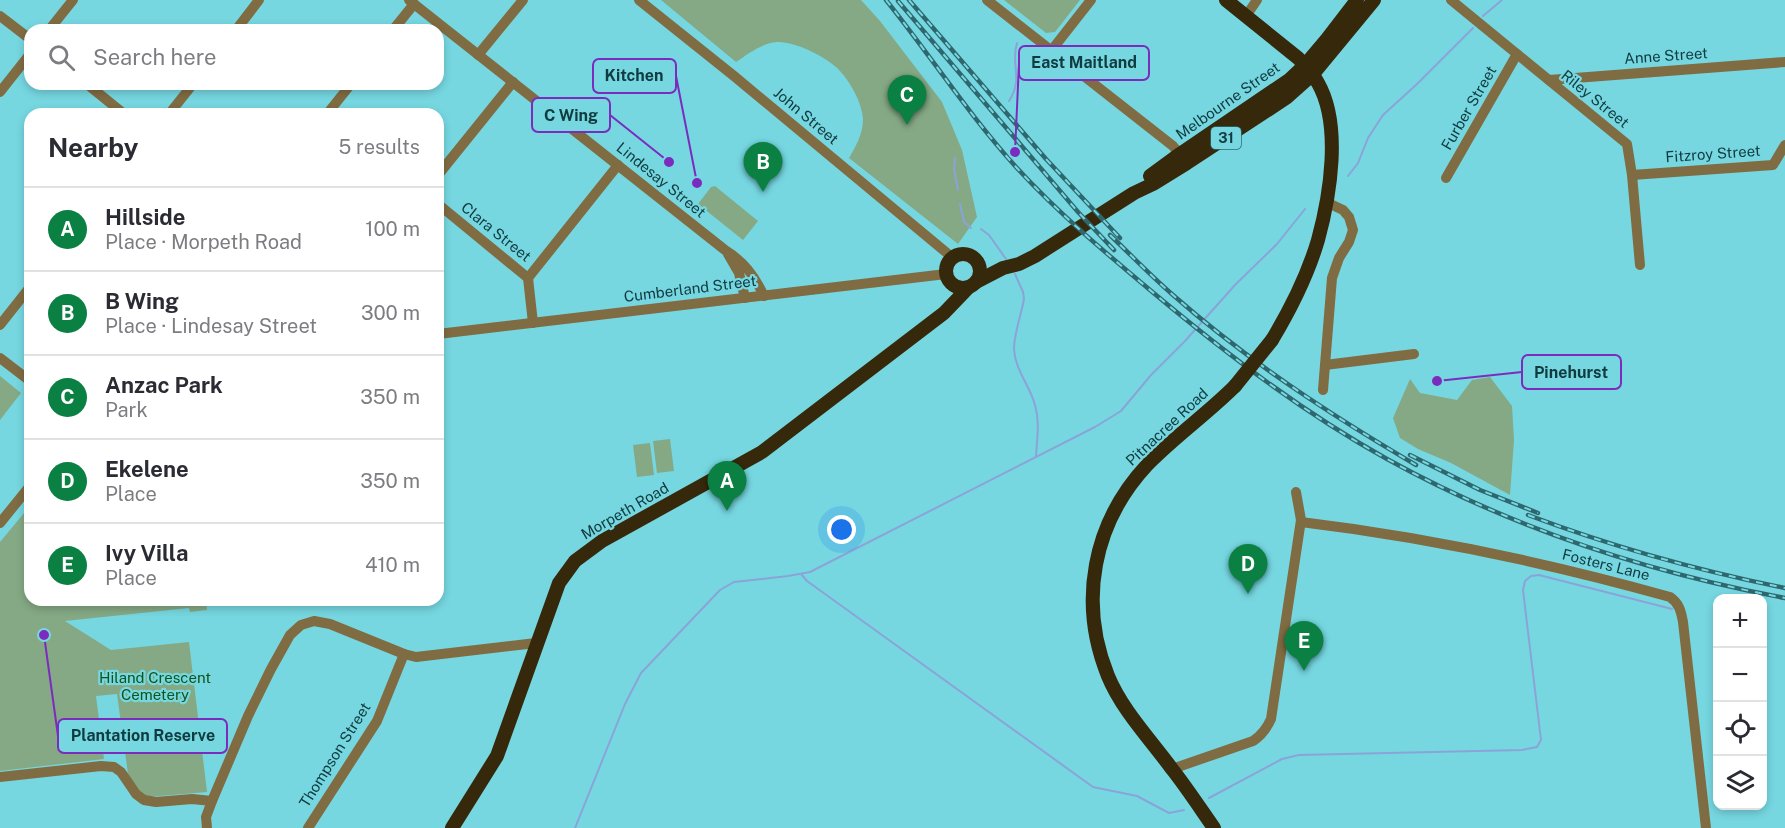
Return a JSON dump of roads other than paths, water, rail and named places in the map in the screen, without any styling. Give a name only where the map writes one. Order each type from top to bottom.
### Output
[{"type":"main road","points":[[1226,0],[1299,58],[1309,70]]},
{"type":"main road","name":"Melbourne Street","points":[[972,285],[1003,268],[1019,264],[1035,256],[1152,184],[1184,158],[1267,111],[1298,88],[1357,0]]},
{"type":"main road","name":"Melbourne Street","points":[[1309,70],[1374,0]]},
{"type":"main road","name":"Pitnacree Road","points":[[1214,828],[1126,708],[1108,677],[1097,645],[1092,610],[1093,575],[1100,544],[1111,516],[1125,492],[1147,465],[1235,386],[1272,340],[1299,288],[1317,242],[1326,202],[1331,157],[1331,132],[1325,97],[1309,70]]},
{"type":"main road","points":[[952,258],[964,254],[988,265],[1003,268]]},
{"type":"main road","name":"31","points":[[949,279],[947,264],[952,258]]},
{"type":"main road","points":[[949,279],[959,288],[972,285],[980,272],[974,258]]},
{"type":"main road","name":"Morpeth Road","points":[[933,320],[945,303],[949,279]]},
{"type":"main road","name":"Morpeth Road","points":[[453,828],[497,756],[559,583],[575,561],[602,541],[762,452],[954,304],[972,285]]},
{"type":"street","points":[[54,24],[73,0]]},
{"type":"street","points":[[241,24],[259,0]]},
{"type":"street","points":[[478,55],[523,0]]},
{"type":"street","name":"John Street","points":[[639,0],[952,258]]},
{"type":"street","points":[[987,0],[1173,146],[1184,158]]},
{"type":"street","points":[[1051,51],[1091,0]]},
{"type":"street","points":[[1246,16],[1257,0]]},
{"type":"street","name":"Riley Street","points":[[1451,0],[1627,144],[1640,265]]},
{"type":"street","points":[[397,24],[411,2]]},
{"type":"street","name":"Lindesay Street","points":[[411,2],[439,24]]},
{"type":"street","points":[[0,16],[24,34]]},
{"type":"street","name":"Lindesay Street","points":[[444,28],[748,268],[764,296]]},
{"type":"street","name":"Furber Street","points":[[1446,178],[1517,54]]},
{"type":"street","points":[[0,92],[24,62]]},
{"type":"street","name":"Anne Street","points":[[1549,80],[1785,62]]},
{"type":"street","points":[[444,168],[513,82]]},
{"type":"street","points":[[94,90],[117,108]]},
{"type":"street","points":[[175,108],[188,90]]},
{"type":"street","points":[[332,108],[346,90]]},
{"type":"street","name":"Fitzroy Street","points":[[1632,175],[1773,165],[1785,145]]},
{"type":"street","points":[[528,278],[618,165]]},
{"type":"street","points":[[1323,390],[1332,278],[1338,258],[1349,243],[1353,230],[1349,217],[1343,210],[1326,202]]},
{"type":"street","name":"Clara Street","points":[[444,209],[528,278],[534,323]]},
{"type":"street","name":"Lindesay Street","points":[[724,250],[739,273],[745,298]]},
{"type":"street","name":"Cumberland Street","points":[[444,333],[745,298],[949,279]]},
{"type":"street","points":[[0,325],[24,295]]},
{"type":"street","points":[[1325,365],[1414,354]]},
{"type":"street","points":[[0,358],[24,376]]},
{"type":"street","points":[[1172,769],[1253,741],[1262,735],[1267,727],[1271,718],[1301,522],[1296,492]]},
{"type":"street","points":[[0,523],[24,493]]},
{"type":"street","name":"Fosters Lane","points":[[1301,522],[1383,533],[1484,551],[1641,589],[1674,600],[1680,609],[1683,622],[1706,828]]},
{"type":"street","points":[[207,828],[206,817],[248,716],[290,636],[301,625],[314,621],[330,624],[416,657],[536,643]]},
{"type":"street","name":"Thompson Street","points":[[308,828],[377,721],[404,654]]},
{"type":"street","points":[[0,777],[100,766],[114,767],[121,772],[136,794],[144,800],[212,801]]},
{"type":"waterway","points":[[1483,16],[1502,0]]},
{"type":"waterway","points":[[1348,176],[1358,163],[1368,138],[1383,115],[1473,28]]},
{"type":"waterway","points":[[1009,101],[1016,85],[1015,51],[1017,43]]},
{"type":"waterway","points":[[955,158],[954,169],[958,190]]},
{"type":"waterway","points":[[960,204],[964,222],[971,228]]},
{"type":"waterway","points":[[575,828],[625,704],[641,673],[720,590],[734,582],[810,572],[1095,427],[1121,411],[1151,375],[1235,285],[1277,244],[1305,209]]},
{"type":"waterway","points":[[981,229],[989,235],[1006,259]]},
{"type":"waterway","points":[[1015,274],[1024,299],[1014,349],[1017,364],[1037,411],[1036,456]]},
{"type":"waterway","points":[[801,574],[807,581],[1093,787],[1137,796],[1169,813],[1184,810]]},
{"type":"waterway","points":[[1209,798],[1282,759],[1299,755],[1522,750],[1537,747],[1541,740],[1523,590],[1525,581],[1531,576],[1539,575],[1672,609]]},
{"type":"railway","points":[[886,0],[982,127],[1049,201],[1183,317],[1296,403],[1387,459],[1482,506],[1531,526],[1631,561],[1785,598]]},
{"type":"railway","points":[[909,0],[1046,159],[1120,238]]},
{"type":"railway","points":[[898,1],[1078,212],[1114,250]]},
{"type":"railway","points":[[1110,235],[1165,288],[1260,365],[1353,427],[1416,465]]},
{"type":"railway","points":[[1410,455],[1480,490],[1538,513]]},
{"type":"railway","points":[[1528,515],[1655,557],[1785,588]]},
{"type":"place","name":"Anzac Park","points":[[907,125]]},
{"type":"place","name":"East Maitland","points":[[1015,152]]},
{"type":"place","name":"C Wing","points":[[669,162]]},
{"type":"place","name":"Kitchen","points":[[697,183]]},
{"type":"place","name":"B Wing","points":[[763,192]]},
{"type":"place","name":"Pinehurst","points":[[1437,381]]},
{"type":"place","name":"Hillside","points":[[727,511]]},
{"type":"place","name":"Ekelene","points":[[1248,594]]},
{"type":"place","name":"Plantation Reserve","points":[[44,635]]},
{"type":"place","name":"Ivy Villa","points":[[1304,671]]},
{"type":"park label","name":"Hiland Crescent Cemetery","points":[[155,686]]}]
